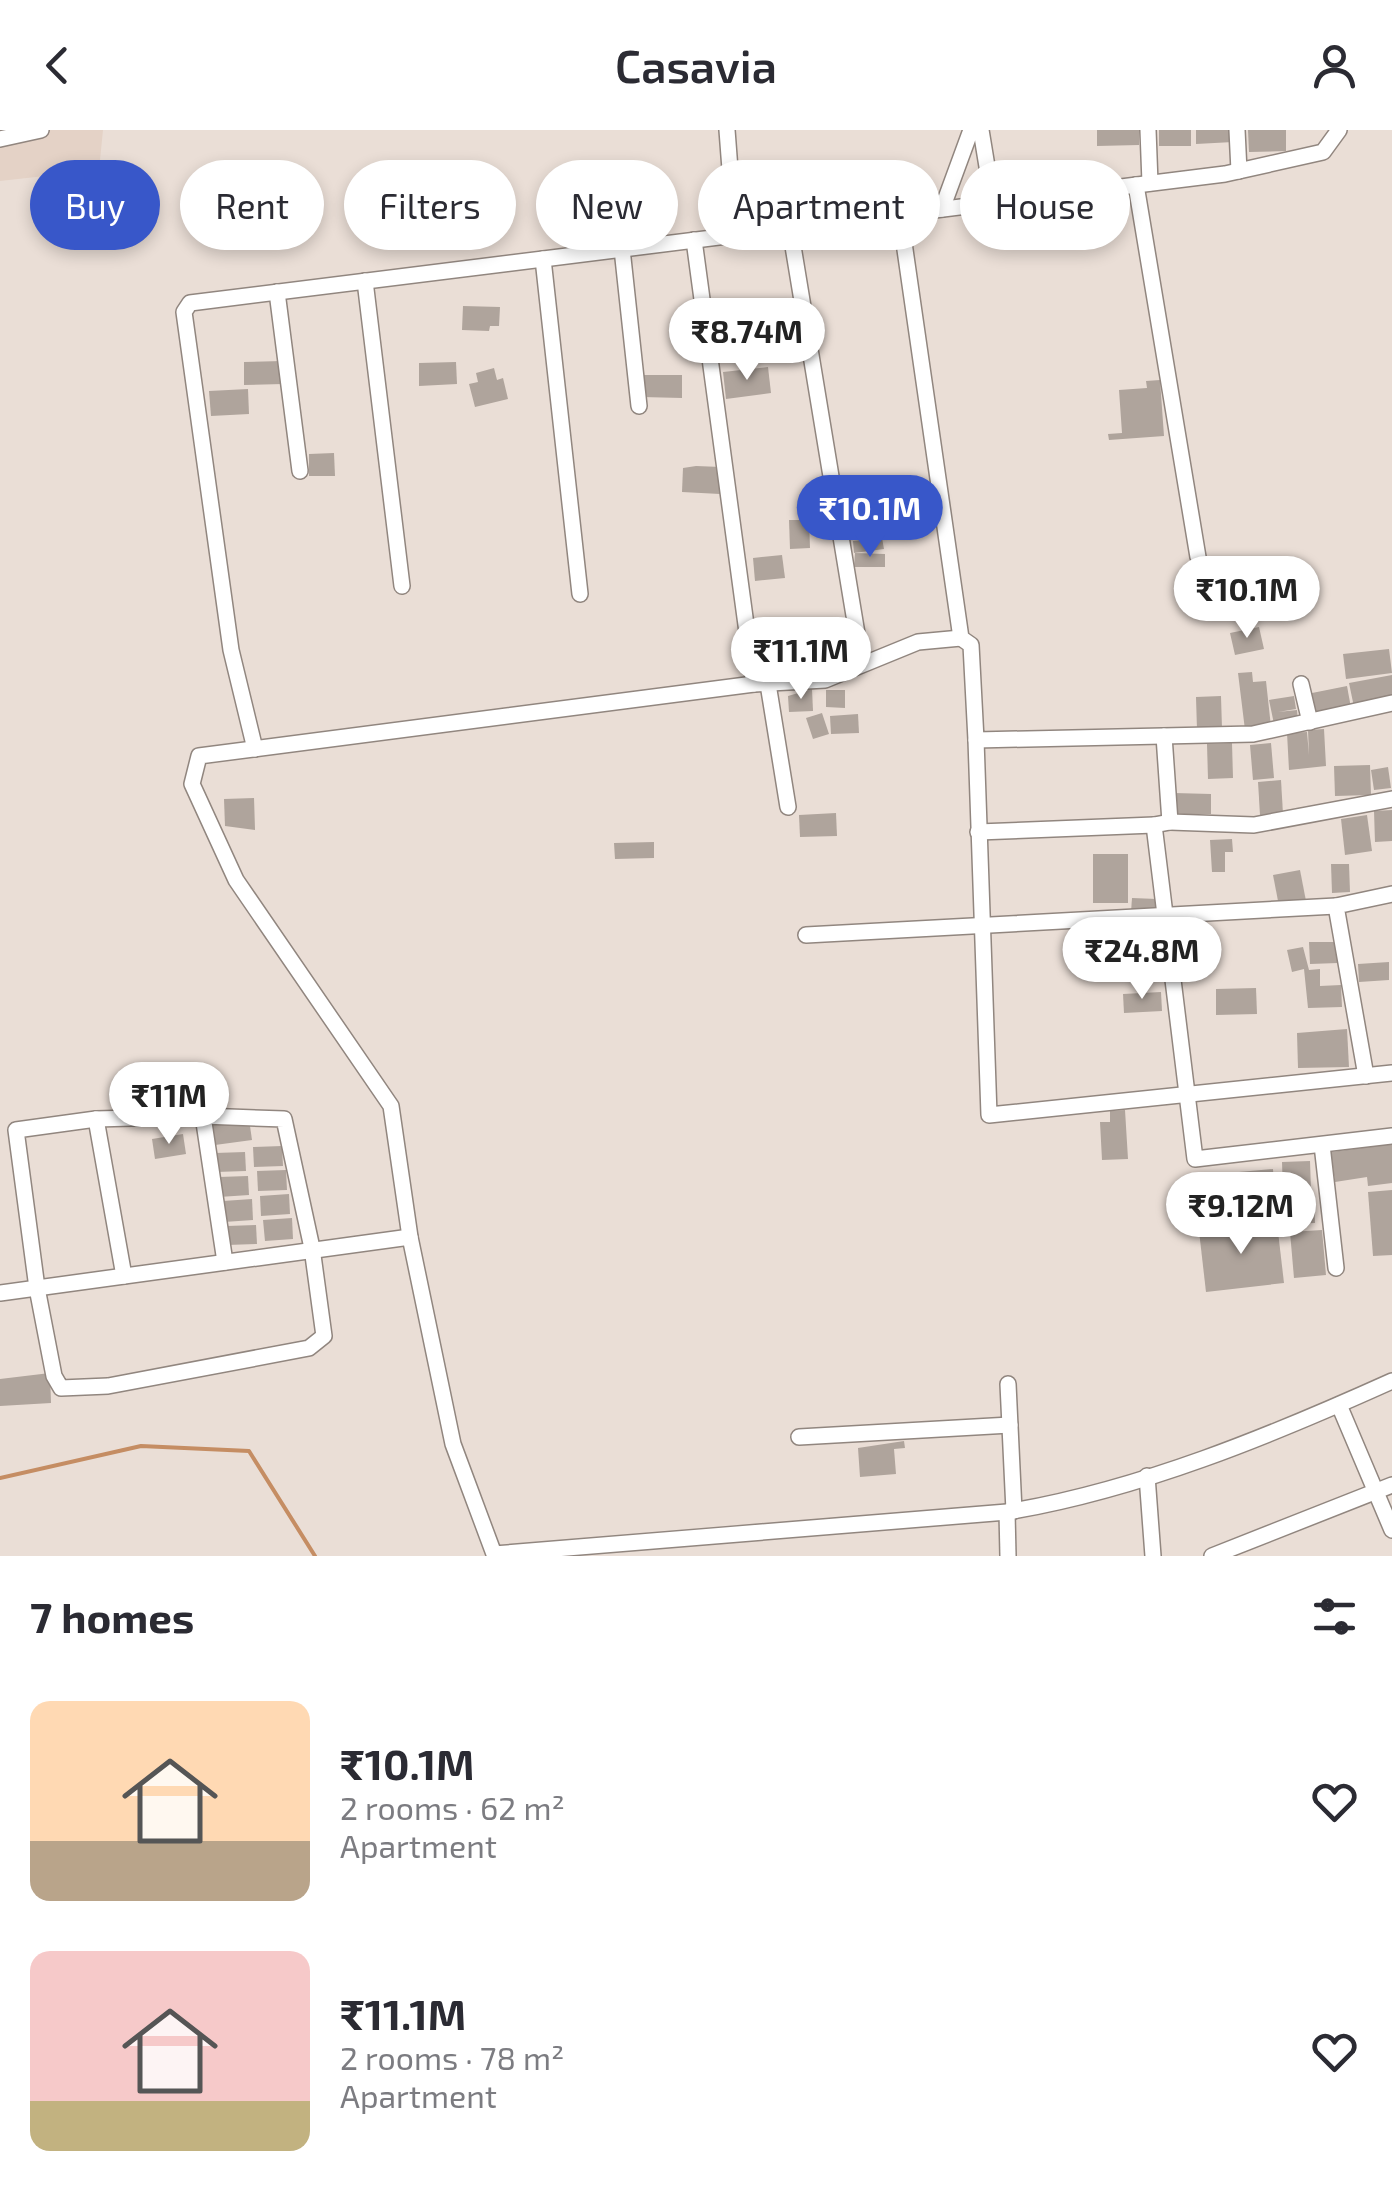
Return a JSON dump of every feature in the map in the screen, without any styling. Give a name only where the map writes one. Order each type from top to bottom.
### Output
[{"type":"street","points":[[0,139],[42,130]]},
{"type":"street","points":[[727,130],[729,160]]},
{"type":"street","points":[[960,207],[942,209],[971,130]]},
{"type":"street","points":[[981,130],[986,160]]},
{"type":"street","points":[[1148,130],[1143,184],[1198,557]]},
{"type":"street","points":[[1237,130],[1238,171]]},
{"type":"street","points":[[1130,186],[1238,171],[1323,152],[1339,130]]},
{"type":"street","points":[[694,240],[761,684],[788,807]]},
{"type":"street","points":[[678,242],[698,240]]},
{"type":"street","points":[[254,750],[230,650],[184,312],[190,303],[614,250]]},
{"type":"street","points":[[622,250],[639,406]]},
{"type":"street","points":[[794,250],[862,664]]},
{"type":"street","points":[[905,250],[961,638]]},
{"type":"street","points":[[543,259],[580,594]]},
{"type":"street","points":[[365,281],[402,586]]},
{"type":"street","points":[[277,292],[300,472]]},
{"type":"street","points":[[1392,1072],[990,1115],[971,645],[961,638],[918,642],[825,680],[761,684],[199,756],[192,784],[236,880],[391,1106],[410,1237],[453,1444],[494,1554],[1011,1511],[1096,1494],[1340,1405],[1392,1381]]},
{"type":"street","points":[[1300,684],[1310,722]]},
{"type":"street","points":[[976,740],[1253,734],[1392,703]]},
{"type":"street","points":[[1164,736],[1166,914],[1194,1159],[1392,1136]]},
{"type":"street","points":[[978,832],[1162,823],[1254,825],[1392,798]]},
{"type":"street","points":[[806,934],[1336,906],[1392,894]]},
{"type":"street","points":[[1336,906],[1366,1076]]},
{"type":"street","points":[[203,1116],[224,1262]]},
{"type":"street","points":[[284,1118],[312,1248],[324,1336],[309,1348],[108,1386],[61,1388],[54,1376],[37,1288],[16,1130],[96,1119],[284,1118]]},
{"type":"street","points":[[96,1119],[124,1276]]},
{"type":"street","points":[[1322,1145],[1336,1268]]},
{"type":"street","points":[[0,1293],[410,1237]]},
{"type":"street","points":[[1008,1384],[1008,1556]]},
{"type":"street","points":[[1340,1405],[1385,1488],[1392,1530]]},
{"type":"street","points":[[799,1436],[1010,1425]]},
{"type":"street","points":[[1147,1476],[1153,1556]]},
{"type":"street","points":[[1212,1556],[1385,1488]]},
{"type":"shaded area","points":[[0,130],[103,130],[100,160],[30,160],[30,178],[0,181]]},
{"type":"building","points":[[1097,130],[1139,130],[1139,145],[1097,146]]},
{"type":"building","points":[[1159,130],[1191,130],[1191,146],[1159,146]]},
{"type":"building","points":[[1196,130],[1233,130],[1233,142],[1196,144]]},
{"type":"building","points":[[1248,130],[1286,130],[1286,151],[1249,152]]},
{"type":"building","points":[[761,305],[788,305],[789,331],[762,331]]},
{"type":"building","points":[[463,306],[500,307],[499,326],[490,326],[489,331],[462,330]]},
{"type":"building","points":[[757,317],[760,332],[720,339],[717,324]]},
{"type":"building","points":[[282,361],[283,384],[244,385],[244,362]]},
{"type":"building","points":[[456,362],[457,384],[419,386],[419,363]]},
{"type":"building","points":[[768,367],[771,393],[726,399],[723,372]]},
{"type":"building","points":[[494,368],[497,380],[503,378],[508,399],[475,407],[469,384],[478,382],[476,373]]},
{"type":"building","points":[[642,375],[682,375],[682,398],[642,397]]},
{"type":"building","points":[[1160,380],[1164,436],[1109,440],[1108,434],[1122,433],[1119,390],[1147,388],[1146,381]]},
{"type":"building","points":[[248,389],[249,414],[211,416],[209,391]]},
{"type":"building","points":[[334,453],[335,476],[309,476],[309,454]]},
{"type":"building","points":[[721,467],[720,494],[682,492],[683,468]]},
{"type":"building","points":[[789,520],[809,520],[810,548],[790,549]]},
{"type":"building","points":[[882,538],[884,549],[854,553],[853,541]]},
{"type":"building","points":[[855,553],[885,554],[885,567],[854,567]]},
{"type":"building","points":[[782,555],[785,578],[755,581],[753,558]]},
{"type":"building","points":[[1259,627],[1264,649],[1235,655],[1230,633]]},
{"type":"building","points":[[1389,649],[1392,673],[1346,679],[1343,654]]},
{"type":"building","points":[[1252,672],[1253,682],[1266,681],[1271,727],[1245,730],[1238,673]]},
{"type":"building","points":[[1392,675],[1392,695],[1354,707],[1349,683]]},
{"type":"building","points":[[1347,686],[1351,708],[1312,716],[1307,694]]},
{"type":"building","points":[[812,689],[813,711],[789,712],[788,696]]},
{"type":"building","points":[[826,690],[845,690],[845,708],[826,707]]},
{"type":"building","points":[[1221,696],[1222,729],[1197,730],[1196,697]]},
{"type":"building","points":[[1294,696],[1296,709],[1278,712],[1297,710],[1298,722],[1274,724],[1269,700]]},
{"type":"building","points":[[822,713],[829,734],[813,739],[806,718]]},
{"type":"building","points":[[858,714],[859,733],[831,734],[830,716]]},
{"type":"building","points":[[1324,729],[1326,766],[1289,770],[1287,733],[1307,732],[1309,755],[1308,730]]},
{"type":"building","points":[[1232,743],[1233,778],[1208,779],[1207,744]]},
{"type":"building","points":[[1271,743],[1274,778],[1253,780],[1250,745]]},
{"type":"building","points":[[1370,765],[1371,795],[1335,796],[1334,766]]},
{"type":"building","points":[[1388,767],[1391,788],[1374,790],[1371,770]]},
{"type":"building","points":[[1281,780],[1283,814],[1260,815],[1258,782]]},
{"type":"building","points":[[1174,793],[1211,794],[1211,814],[1173,814]]},
{"type":"building","points":[[254,798],[255,830],[225,826],[224,799]]},
{"type":"building","points":[[1392,810],[1392,841],[1375,842],[1374,811]]},
{"type":"building","points":[[836,813],[837,836],[800,837],[799,815]]},
{"type":"building","points":[[1367,815],[1372,851],[1345,855],[1341,819]]},
{"type":"building","points":[[1232,839],[1233,852],[1225,852],[1225,872],[1212,872],[1210,840]]},
{"type":"building","points":[[654,842],[654,858],[615,859],[614,843]]},
{"type":"building","points":[[1093,854],[1128,854],[1128,903],[1093,903]]},
{"type":"building","points":[[1331,864],[1349,864],[1350,892],[1332,893]]},
{"type":"building","points":[[1300,870],[1306,901],[1279,906],[1273,875]]},
{"type":"building","points":[[1132,898],[1157,899],[1156,913],[1131,912]]},
{"type":"building","points":[[1309,942],[1338,942],[1338,963],[1310,964]]},
{"type":"building","points":[[1303,947],[1309,970],[1320,969],[1320,986],[1341,985],[1342,1007],[1308,1008],[1304,969],[1292,972],[1287,950]]},
{"type":"building","points":[[1389,962],[1389,980],[1359,982],[1358,964]]},
{"type":"building","points":[[1256,988],[1257,1014],[1216,1015],[1216,989]]},
{"type":"building","points":[[1161,992],[1162,1011],[1124,1013],[1123,994]]},
{"type":"building","points":[[1347,1029],[1349,1067],[1298,1068],[1297,1033]]},
{"type":"building","points":[[1125,1110],[1128,1159],[1102,1160],[1100,1122],[1110,1122],[1110,1111]]},
{"type":"building","points":[[249,1119],[252,1140],[215,1145],[212,1123]]},
{"type":"building","points":[[183,1134],[186,1154],[155,1159],[152,1139]]},
{"type":"building","points":[[1392,1144],[1392,1183],[1368,1186],[1367,1177],[1335,1182],[1331,1152]]},
{"type":"building","points":[[282,1146],[283,1166],[254,1167],[253,1147]]},
{"type":"building","points":[[245,1152],[246,1171],[216,1172],[215,1153]]},
{"type":"building","points":[[1310,1161],[1311,1190],[1283,1191],[1282,1162]]},
{"type":"building","points":[[1273,1169],[1276,1213],[1210,1219],[1206,1175]]},
{"type":"building","points":[[286,1170],[287,1190],[258,1191],[257,1171]]},
{"type":"building","points":[[248,1176],[249,1195],[219,1197],[219,1177]]},
{"type":"building","points":[[1392,1190],[1392,1255],[1373,1256],[1368,1192]]},
{"type":"building","points":[[289,1194],[290,1214],[261,1216],[260,1196]]},
{"type":"building","points":[[1285,1194],[1314,1194],[1315,1223],[1286,1224]]},
{"type":"building","points":[[252,1199],[253,1220],[224,1222],[223,1201]]},
{"type":"building","points":[[292,1218],[293,1239],[265,1241],[263,1220]]},
{"type":"building","points":[[1277,1223],[1284,1283],[1206,1292],[1199,1231]]},
{"type":"building","points":[[256,1225],[257,1244],[227,1245],[227,1226]]},
{"type":"building","points":[[1322,1230],[1326,1275],[1294,1278],[1290,1232]]},
{"type":"building","points":[[50,1373],[51,1403],[0,1406],[0,1379]]},
{"type":"building","points":[[904,1441],[905,1448],[894,1449],[896,1474],[860,1477],[858,1448]]},
{"type":"waterway","points":[[0,1478],[141,1446],[249,1451],[315,1556]]}]
